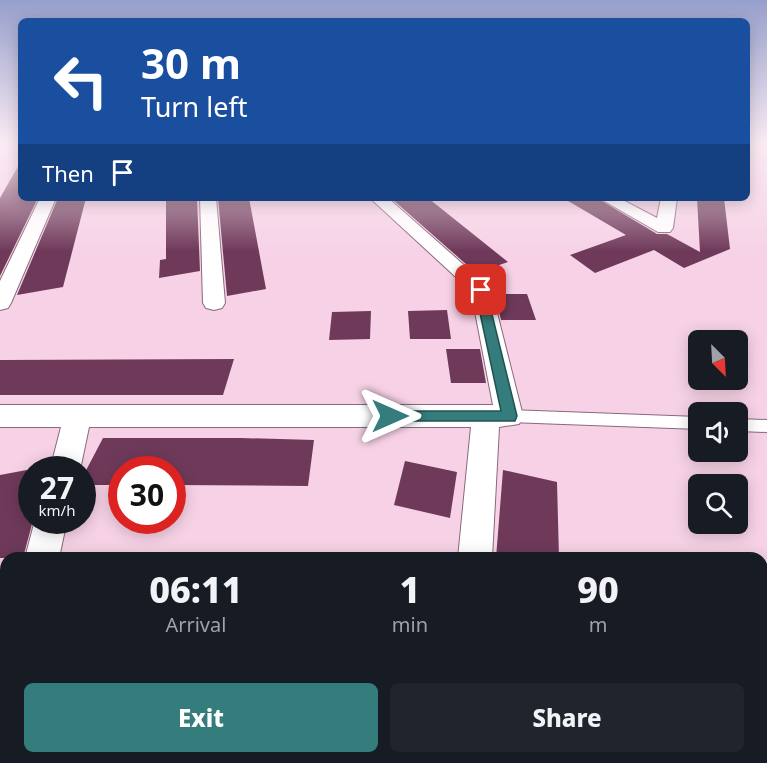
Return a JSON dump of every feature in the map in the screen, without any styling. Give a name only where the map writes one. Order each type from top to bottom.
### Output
[{"type":"street","points":[[0,303],[47,201]]},
{"type":"street","points":[[208,201],[214,303]]},
{"type":"street","points":[[381,201],[481,290],[498,416],[476,552]]},
{"type":"street","points":[[613,201],[664,228],[668,201]]},
{"type":"street","points":[[0,416],[498,416]]},
{"type":"street","points":[[68,456],[78,416]]},
{"type":"street","points":[[43,552],[48,534]]},
{"type":"lane","points":[[498,416],[688,423]]},
{"type":"lane","points":[[748,425],[767,426]]},
{"type":"building","points":[[10,180],[18,180],[18,201],[37,201],[0,276],[0,198]]},
{"type":"building","points":[[57,201],[85,201],[63,287],[17,295]]},
{"type":"building","points":[[166,201],[197,201],[200,271],[159,278],[160,260],[166,259]]},
{"type":"building","points":[[218,201],[250,201],[266,289],[227,296]]},
{"type":"building","points":[[394,201],[432,201],[508,262],[476,273]]},
{"type":"building","points":[[568,201],[602,201],[657,234],[667,234],[700,252],[697,201],[724,201],[730,249],[684,268],[654,250],[595,273],[570,255],[626,235]]},
{"type":"building","points":[[495,294],[527,294],[536,320],[501,320]]},
{"type":"building","points":[[447,310],[451,339],[410,339],[408,311]]},
{"type":"building","points":[[371,311],[370,339],[329,340],[332,312]]},
{"type":"building","points":[[446,349],[480,349],[486,383],[451,383]]},
{"type":"building","points":[[234,359],[223,395],[0,395],[0,360]]},
{"type":"building","points":[[103,438],[314,440],[308,486],[186,485],[186,456],[108,456],[108,485],[96,485],[96,456],[94,456]]},
{"type":"building","points":[[405,461],[457,472],[450,518],[394,505]]},
{"type":"building","points":[[503,470],[557,482],[559,552],[496,552]]},
{"type":"building","points":[[18,472],[18,534],[29,534],[25,552],[0,552],[0,475]]},
{"type":"route","points":[[390,416],[509,416],[481,290]]}]
